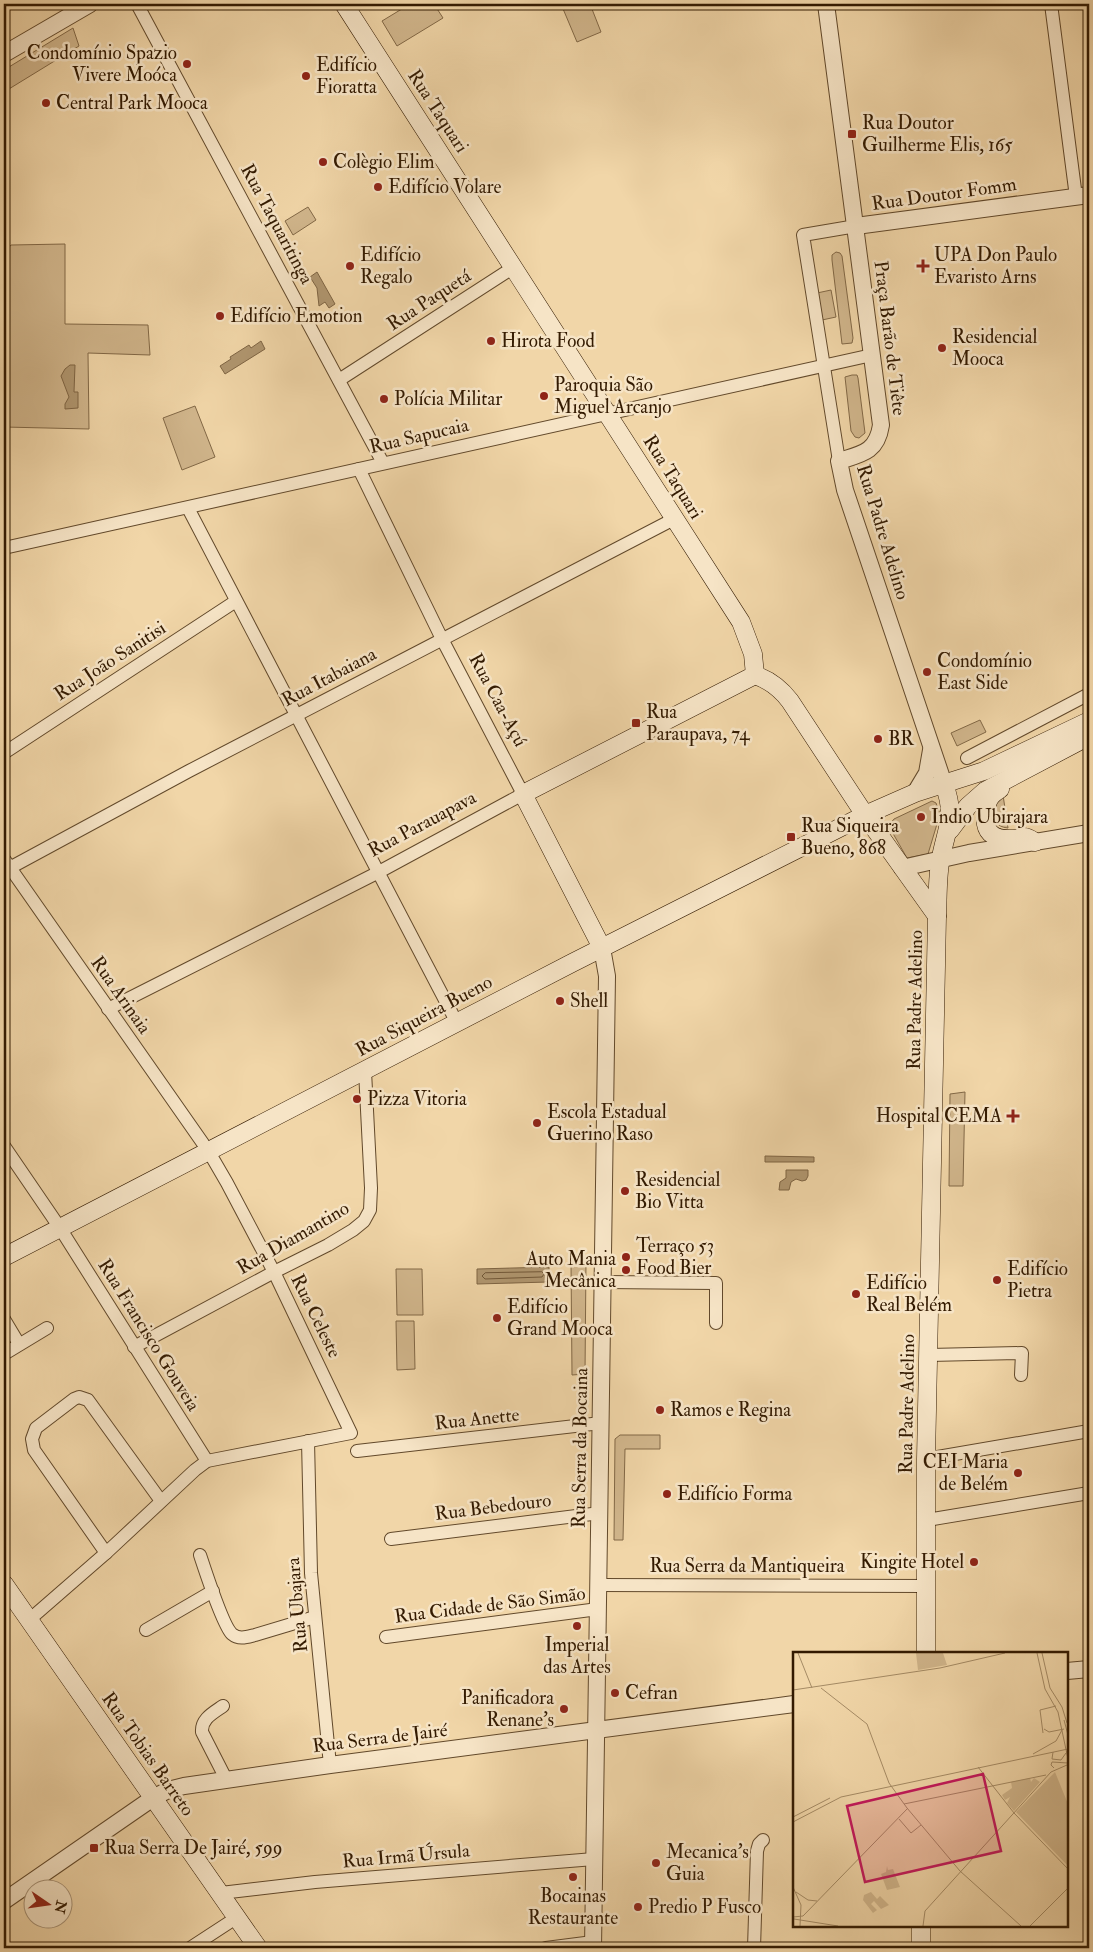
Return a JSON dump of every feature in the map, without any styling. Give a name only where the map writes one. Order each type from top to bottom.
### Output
[{"type":"main road","name":"Rua Taquari","points":[[344,4],[741,622],[753,654],[755,675]]},
{"type":"main road","name":"Rua Parauapava","points":[[523,794],[755,675]]},
{"type":"main road","points":[[755,675],[782,691],[790,700],[865,815],[937,916]]},
{"type":"main road","points":[[948,832],[968,806],[985,791],[1007,780],[1037,755],[1089,721]]},
{"type":"main road","points":[[1037,755],[1089,736]]},
{"type":"main road","name":"Rua Siqueira Bueno","points":[[4,1257],[456,1022],[865,815],[915,793],[1037,755]]},
{"type":"main road","points":[[1007,780],[1005,786],[992,794],[987,800],[986,827],[997,838],[1012,839],[1026,837],[1035,842]]},
{"type":"main road","points":[[944,784],[951,812],[948,832]]},
{"type":"main road","name":"Rua Caa-Açú","points":[[523,794],[602,948]]},
{"type":"main road","name":"Rua Padre Adelino","points":[[926,1652],[926,1459],[937,916],[941,858],[948,832]]},
{"type":"main road","name":"Rua Tobias Barreto","points":[[4,1584],[258,1948]]},
{"type":"main road","points":[[921,1948],[922,1927]]},
{"type":"street","points":[[4,54],[90,4]]},
{"type":"street","name":"Rua Taquaritinga","points":[[137,4],[383,463]]},
{"type":"street","name":"Praça Barão de Tiête","points":[[826,4],[881,425],[875,444],[867,451],[839,461]]},
{"type":"street","points":[[1051,4],[1083,196]]},
{"type":"street","name":"Rua Doutor Fomm","points":[[803,235],[856,226],[1083,196]]},
{"type":"street","name":"Rua Padre Adelino","points":[[803,235],[845,490],[944,784]]},
{"type":"street","name":"Rua Paquetá","points":[[339,380],[514,267]]},
{"type":"street","name":"Rua Sapucaia","points":[[4,548],[872,355]]},
{"type":"street","name":"Rua Caa-Açú","points":[[359,469],[442,639],[523,794]]},
{"type":"street","points":[[188,508],[456,1022]]},
{"type":"street","name":"Rua Itabaiana","points":[[6,866],[674,519]]},
{"type":"street","name":"Rua João Sanitisi","points":[[4,753],[236,601]]},
{"type":"street","points":[[967,758],[1089,694]]},
{"type":"street","name":"Rua Padre Adelino","points":[[915,793],[927,773],[931,748]]},
{"type":"street","name":"Rua Parauapava","points":[[108,1009],[377,873],[523,794]]},
{"type":"street","points":[[902,868],[941,858],[1089,833]]},
{"type":"street","name":"Rua Arinaia","points":[[6,866],[209,1152]]},
{"type":"street","name":"Rua Serra da Bocaina","points":[[593,1945],[607,976],[602,948]]},
{"type":"street","name":"Rua Diamantino","points":[[134,1347],[353,1230],[364,1221],[370,1210],[370,1150],[365,1071]]},
{"type":"street","name":"Rua Francisco Gouveia","points":[[4,1146],[60,1228],[207,1461]]},
{"type":"street","name":"Rua Celeste","points":[[209,1152],[274,1272],[350,1433],[308,1441]]},
{"type":"street","points":[[603,1282],[716,1283],[716,1322]]},
{"type":"street","points":[[4,1319],[19,1344]]},
{"type":"street","points":[[4,1354],[47,1328]]},
{"type":"street","points":[[929,1356],[1022,1353],[1021,1375]]},
{"type":"street","points":[[106,1553],[37,1454],[32,1444],[36,1428],[69,1402],[79,1397],[84,1398],[95,1408],[161,1501]]},
{"type":"street","name":"Rua Anette","points":[[357,1451],[601,1424]]},
{"type":"street","points":[[926,1459],[1089,1431]]},
{"type":"street","points":[[29,1620],[207,1461],[308,1441]]},
{"type":"street","name":"Rua Ubajara","points":[[308,1441],[311,1573],[330,1765]]},
{"type":"street","points":[[926,1520],[1089,1493]]},
{"type":"street","name":"Rua Bebedouro","points":[[391,1539],[600,1513]]},
{"type":"street","points":[[200,1555],[231,1633],[239,1637],[254,1635],[314,1617]]},
{"type":"street","name":"Rua Serra da Mantiqueira","points":[[599,1585],[926,1586]]},
{"type":"street","points":[[146,1630],[213,1591]]},
{"type":"street","name":"Rua Cidade de São Simão","points":[[386,1637],[598,1609]]},
{"type":"street","points":[[1068,1672],[1089,1669]]},
{"type":"street","name":"Rua Serra de Jairé","points":[[4,1900],[153,1798],[168,1790],[226,1779],[793,1704]]},
{"type":"street","points":[[223,1706],[205,1720],[202,1732],[226,1779]]},
{"type":"street","points":[[754,1948],[757,1851],[759,1844],[763,1840]]},
{"type":"street","name":"Rua Irmã Úrsula","points":[[220,1893],[325,1881],[594,1859]]},
{"type":"street","points":[[190,1948],[236,1918]]},
{"type":"street","points":[[546,1948],[593,1945]]},
{"type":"shaded area","points":[[410,4],[434,4],[443,18],[397,46],[382,21]]},
{"type":"shaded area","points":[[561,4],[590,4],[601,32],[577,42]]},
{"type":"shaded area","points":[[73,28],[79,46],[4,92],[4,70]]},
{"type":"shaded area","points":[[308,207],[316,220],[293,235],[285,221]]},
{"type":"shaded area","points":[[65,244],[65,324],[148,325],[150,355],[88,353],[89,429],[4,427],[4,253],[11,245]]},
{"type":"shaded area","points":[[836,252],[842,256],[853,338],[852,343],[842,344],[832,260],[832,255]]},
{"type":"shaded area","points":[[831,290],[836,317],[822,320],[817,293]]},
{"type":"shaded area","points":[[857,375],[858,378],[865,433],[859,438],[855,437],[851,431],[845,377]]},
{"type":"shaded area","points":[[195,406],[215,457],[182,470],[163,418]]},
{"type":"shaded area","points":[[980,720],[986,732],[957,746],[951,733]]},
{"type":"shaded area","points":[[1003,795],[1008,828],[997,824],[991,807]]},
{"type":"shaded area","points":[[932,801],[936,803],[940,814],[928,854],[907,858],[891,830],[890,824],[894,819]]},
{"type":"shaded area","points":[[965,1092],[963,1186],[949,1186],[950,1094]]},
{"type":"shaded area","points":[[586,1261],[585,1374],[572,1375],[571,1262]]},
{"type":"shaded area","points":[[396,1269],[422,1269],[423,1315],[397,1315]]},
{"type":"shaded area","points":[[396,1321],[414,1321],[415,1369],[397,1370]]},
{"type":"shaded area","points":[[620,1435],[660,1435],[660,1449],[625,1449],[623,1540],[614,1540],[615,1439]]},
{"type":"water","points":[[317,272],[335,304],[329,308],[325,302],[319,306],[317,288],[310,277]]},
{"type":"water","points":[[261,341],[265,349],[225,374],[220,366],[249,345],[251,348]]},
{"type":"water","points":[[70,365],[75,365],[74,392],[78,392],[78,408],[65,409],[65,404],[69,397],[61,376]]},
{"type":"water","points":[[765,1156],[814,1157],[814,1162],[765,1162]]},
{"type":"water","points":[[786,1170],[808,1170],[808,1176],[806,1180],[796,1179],[791,1182],[789,1190],[779,1190],[780,1182],[786,1178]]},
{"type":"water","points":[[549,1267],[549,1282],[477,1284],[477,1269]]},
{"type":"place","name":"Condomínio Spazio Vivere Moóca","points":[[187,64]]},
{"type":"place","name":"Edifício Fioratta","points":[[306,76]]},
{"type":"place","name":"Central Park Mooca","points":[[46,103]]},
{"type":"place","name":"Rua Doutor Guilherme Elis, 165","points":[[852,134]]},
{"type":"place","name":"Colègio Elim","points":[[323,162]]},
{"type":"place","name":"Edifício Volare","points":[[378,187]]},
{"type":"place","name":"Edifício Regalo","points":[[350,266]]},
{"type":"place","name":"UPA Don Paulo Evaristo Arns","points":[[923,266]]},
{"type":"place","name":"Edifício Emotion","points":[[220,316]]},
{"type":"place","name":"Hirota Food","points":[[491,341]]},
{"type":"place","name":"Residencial Mooca","points":[[942,348]]},
{"type":"place","name":"Paroquia São Miguel Arcanjo","points":[[544,396]]},
{"type":"place","name":"Polícia Militar","points":[[384,399]]},
{"type":"place","name":"Condomínio East Side","points":[[927,672]]},
{"type":"place","name":"Rua Paraupava, 74","points":[[636,723]]},
{"type":"place","name":"BR","points":[[878,739]]},
{"type":"place","name":"Indio Ubirajara","points":[[921,817]]},
{"type":"place","name":"Rua Siqueira Bueno, 868","points":[[791,837]]},
{"type":"place","name":"Shell","points":[[560,1001]]},
{"type":"place","name":"Pizza Vitoria","points":[[357,1099]]},
{"type":"place","name":"Hospital CEMA","points":[[1013,1116]]},
{"type":"place","name":"Escola Estadual Guerino Raso","points":[[537,1123]]},
{"type":"place","name":"Residencial Bio Vitta","points":[[625,1191]]},
{"type":"place","name":"Terraço 53 Food Bier","points":[[626,1257]]},
{"type":"place","name":"Auto Mania Mecânica","points":[[626,1270]]},
{"type":"place","name":"Edifício Pietra","points":[[997,1280]]},
{"type":"place","name":"Edifício Real Belém","points":[[856,1294]]},
{"type":"place","name":"Edifício Grand Mooca","points":[[497,1318]]},
{"type":"place","name":"Ramos e Regina","points":[[660,1410]]},
{"type":"place","name":"CEI Maria de Belém","points":[[1018,1473]]},
{"type":"place","name":"Edifício Forma","points":[[667,1494]]},
{"type":"place","name":"Kingite Hotel","points":[[974,1562]]},
{"type":"place","name":"Imperial das Artes","points":[[577,1626]]},
{"type":"place","name":"Cefran","points":[[615,1693]]},
{"type":"place","name":"Panificadora Renane's","points":[[564,1709]]},
{"type":"place","name":"Rua Serra De Jairé, 599","points":[[94,1848]]},
{"type":"place","name":"Mecanica's Guia","points":[[656,1863]]},
{"type":"place","name":"Bocainas Restaurante","points":[[573,1877]]},
{"type":"place","name":"Predio P Fusco","points":[[638,1907]]}]
